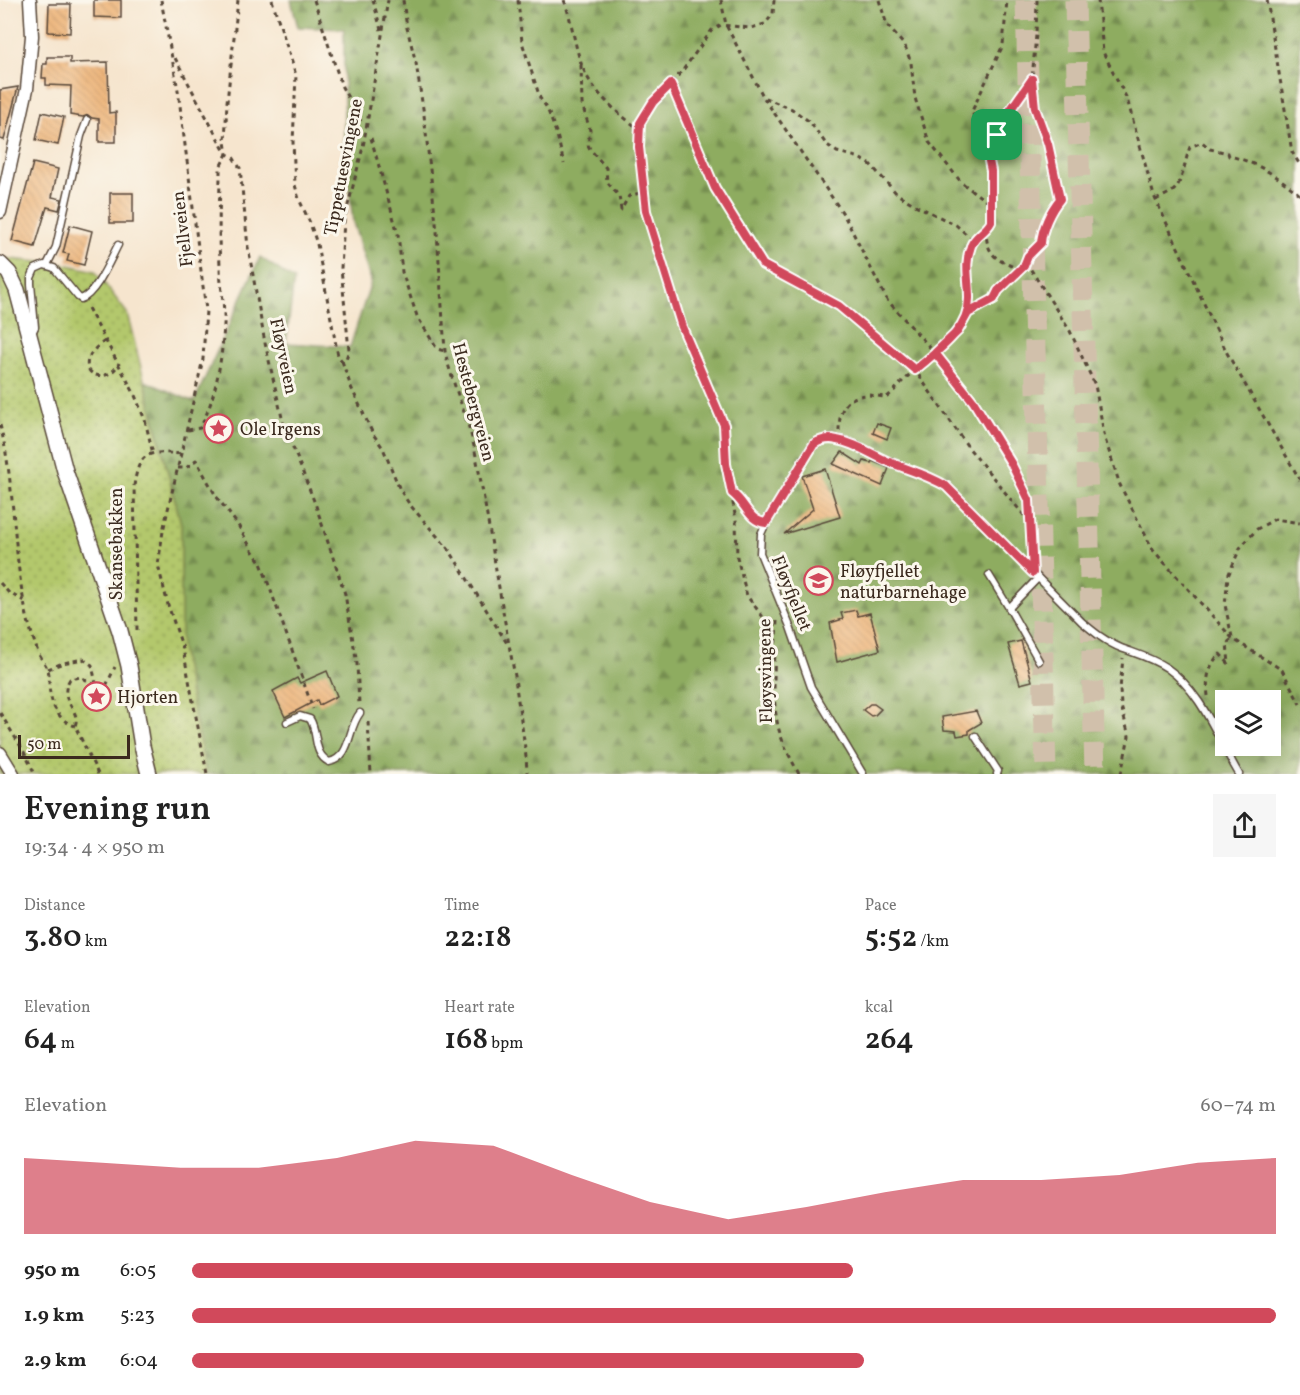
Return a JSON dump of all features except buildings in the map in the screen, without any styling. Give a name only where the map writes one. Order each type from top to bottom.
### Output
[{"type":"street","points":[[0,212],[27,89],[32,36],[30,0]]},
{"type":"street","name":"Skansebakken","points":[[0,264],[13,281],[30,335],[65,471],[120,631],[129,666],[149,774]]},
{"type":"street","points":[[0,753],[13,774]]},
{"type":"lane","name":"Skansebakken","points":[[30,335],[35,327],[31,278],[35,269],[47,265],[56,247],[87,120]]},
{"type":"lane","points":[[47,265],[59,272],[81,299],[94,288],[118,245]]},
{"type":"lane","name":"Fløyfjellet","points":[[838,440],[820,440],[814,444],[766,523],[760,553],[789,624],[811,687],[863,774]]},
{"type":"lane","points":[[838,440],[852,443],[888,462],[933,478],[946,486],[1097,635],[1152,659],[1182,680],[1204,708],[1239,774]]},
{"type":"lane","points":[[989,575],[1039,661]]},
{"type":"lane","points":[[1010,608],[1036,576]]},
{"type":"lane","points":[[287,722],[304,716],[310,719],[314,727],[318,750],[321,756],[329,762],[339,759],[360,713]]},
{"type":"lane","points":[[975,736],[998,771],[997,774]]},
{"type":"path","name":"Fjellveien","points":[[161,0],[172,54],[206,310],[203,359],[163,531],[158,565],[183,650],[207,774]]},
{"type":"path","name":"Fløyveien","points":[[238,0],[227,102],[225,142],[227,154],[233,157],[240,168],[251,266],[283,422],[316,506],[345,594],[357,664],[360,713],[364,714],[368,720],[371,774]]},
{"type":"path","name":"Tippetuesvingene","points":[[272,0],[296,75],[293,142],[295,185],[317,244],[338,356],[342,361],[346,359],[349,350],[341,268],[344,221],[363,147],[388,0]]},
{"type":"path","points":[[314,0],[342,87],[361,121]]},
{"type":"path","points":[[373,0],[382,32]]},
{"type":"path","name":"Hestebergveien","points":[[403,0],[424,115],[437,232],[444,351],[475,449],[515,676],[527,774]]},
{"type":"path","points":[[518,0],[522,42],[540,98],[548,108],[564,164]]},
{"type":"path","points":[[564,0],[582,65],[594,86],[618,114],[639,129]]},
{"type":"path","points":[[721,0],[726,25],[764,98],[844,215],[888,300],[935,353],[973,401],[1011,463],[1029,500],[1036,576]]},
{"type":"path","points":[[774,0],[773,14],[765,24],[751,28],[721,25],[712,30],[683,70],[644,114],[639,129],[643,192],[650,227],[682,327],[724,425],[726,464],[736,520],[737,557],[747,596],[776,634]]},
{"type":"path","points":[[879,0],[887,25],[905,46],[911,63],[915,98],[929,142],[961,182],[991,205]]},
{"type":"path","points":[[838,440],[842,407],[859,396],[887,396],[958,331],[968,313],[970,300],[966,265],[974,240],[991,222],[991,171],[972,111],[1003,45],[1007,0]]},
{"type":"path","points":[[968,313],[994,299],[998,291],[1020,270],[1028,256],[1041,243],[1047,221],[1060,196],[1048,144],[1035,108],[1032,79],[1037,0]]},
{"type":"path","points":[[1098,0],[1103,52],[1127,99],[1156,200],[1227,353],[1300,480]]},
{"type":"path","points":[[1268,0],[1293,152],[1300,165]]},
{"type":"path","points":[[172,54],[227,154],[220,167],[219,264],[224,324],[219,360],[206,417],[200,428],[188,430]]},
{"type":"path","points":[[582,65],[582,104],[590,130],[588,145],[606,168],[608,182],[619,196],[621,210],[629,196],[643,192]]},
{"type":"path","points":[[988,156],[1011,109],[1032,79]]},
{"type":"path","points":[[671,84],[715,188],[763,265],[839,306],[915,370],[968,447],[1031,524]]},
{"type":"path","points":[[764,98],[792,109],[810,122],[826,144],[837,152],[857,157],[870,164],[897,194],[956,225],[974,240]]},
{"type":"path","points":[[371,138],[398,234],[402,272],[417,316],[438,350],[444,351]]},
{"type":"path","points":[[1156,200],[1174,189],[1181,178],[1184,160],[1190,147],[1202,142],[1210,149],[1242,158],[1275,174],[1300,195]]},
{"type":"path","points":[[986,229],[986,243],[992,255],[1020,270]]},
{"type":"path","points":[[1026,262],[1070,331],[1095,385],[1106,440],[1120,485],[1153,550],[1233,639],[1282,670],[1300,704]]},
{"type":"path","points":[[81,299],[95,318],[119,363],[145,420],[153,454],[182,454]]},
{"type":"path","points":[[106,340],[88,355],[86,361],[88,368],[94,375],[105,376],[115,371],[119,363]]},
{"type":"path","points":[[342,361],[351,387],[400,490],[450,551],[509,647]]},
{"type":"path","points":[[0,425],[7,454],[24,601],[36,646],[41,660],[48,669],[49,688],[54,709],[64,720],[75,726],[98,774]]},
{"type":"path","name":"Skansebakken","points":[[136,630],[134,486],[140,461],[153,454]]},
{"type":"path","points":[[178,468],[186,468],[196,460],[216,496],[238,525],[261,563],[313,705],[310,719]]},
{"type":"path","points":[[732,493],[741,499],[754,518],[766,523]]},
{"type":"path","points":[[1233,639],[1225,605],[1228,576],[1240,548],[1257,529],[1275,519],[1300,523]]},
{"type":"path","points":[[0,582],[9,593],[24,601]]},
{"type":"path","name":"Fløysvingene","points":[[778,600],[776,634],[778,726],[782,740],[799,774]]},
{"type":"path","points":[[1204,708],[1208,698],[1206,683],[1211,665],[1220,654],[1229,664],[1227,643],[1233,639]]},
{"type":"path","points":[[1121,774],[1129,736],[1121,706],[1120,689],[1125,649]]},
{"type":"path","points":[[48,669],[83,659],[92,664],[97,686]]},
{"type":"path","points":[[75,726],[77,723],[75,715],[65,694],[68,681],[81,677],[102,688],[106,686],[117,664],[129,666]]},
{"type":"path","points":[[0,713],[35,774]]},
{"type":"green space","points":[[291,0],[1300,0],[1300,774],[206,774],[181,648],[181,524],[145,381],[194,402],[260,257],[294,280],[286,343],[350,347],[371,282],[353,222],[344,143],[344,29],[298,27]]},
{"type":"green space","points":[[0,258],[69,265],[95,271],[127,313],[181,524],[181,648],[206,774],[0,774]]},
{"type":"tunnel","points":[[1026,0],[1046,774]]},
{"type":"tunnel","points":[[1075,0],[1095,774]]},
{"type":"place","name":"Ole Irgens","points":[[219,429]]},
{"type":"place","name":"Fløyfjellet naturbarnehage","points":[[819,581]]},
{"type":"place","name":"Hjorten","points":[[96,697]]},
{"type":"route","points":[[997,135],[988,156],[991,171],[991,222],[974,240],[966,265],[970,300],[968,313],[958,331],[915,370],[839,306],[763,265],[715,188],[671,84],[644,114],[639,129],[639,147],[643,192],[650,227],[682,327],[724,425],[726,464],[732,493],[741,499],[747,510],[759,522],[766,523],[814,444],[820,440],[838,440],[852,443],[888,462],[933,478],[946,486],[1033,573],[1029,500],[1011,463],[973,401],[935,353],[958,331],[968,313],[994,299],[998,291],[1024,266],[1028,256],[1040,246],[1049,215],[1060,199],[1048,144],[1035,108],[1032,79],[1011,109],[997,135]]}]
